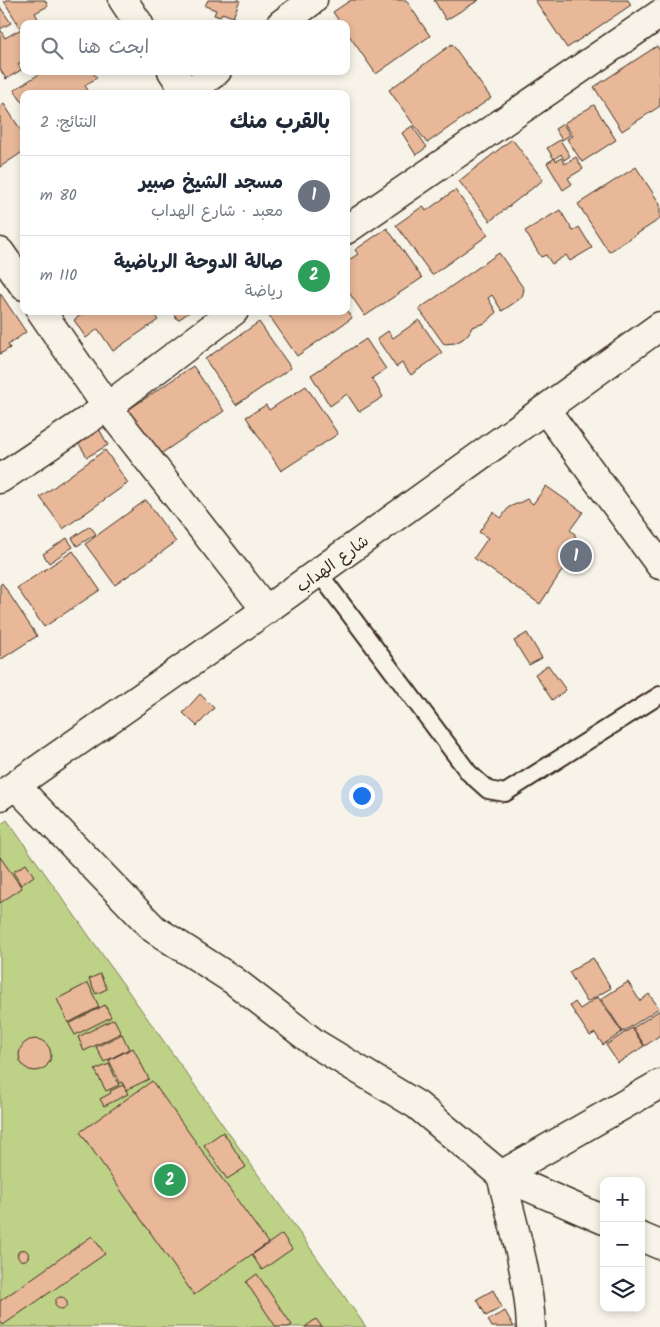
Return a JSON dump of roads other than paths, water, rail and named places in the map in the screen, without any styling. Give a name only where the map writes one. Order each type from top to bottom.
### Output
[{"type":"street","points":[[122,0],[136,20]]},
{"type":"street","points":[[286,20],[312,0]]},
{"type":"street","points":[[350,227],[657,11]]},
{"type":"street","points":[[175,75],[184,90]]},
{"type":"street","points":[[192,90],[213,75]]},
{"type":"street","points":[[0,252],[20,280]]},
{"type":"street","points":[[44,315],[107,407],[266,610]]},
{"type":"street","points":[[0,479],[107,407],[229,315]]},
{"type":"street","name":"شارع الهداب","points":[[8,791],[266,610],[660,326]]},
{"type":"street","points":[[545,409],[660,565]]},
{"type":"street","points":[[8,791],[154,929],[233,980],[316,1044],[416,1105],[502,1175],[600,1218]]},
{"type":"street","points":[[502,1175],[660,1084]]},
{"type":"street","points":[[502,1175],[521,1259],[531,1327]]},
{"type":"street","points":[[645,1238],[660,1245]]},
{"type":"lane","points":[[318,572],[469,773],[488,790],[505,793],[660,695]]},
{"type":"place","name":"مسجد الشيخ صبير","points":[[576,556]]},
{"type":"place","name":"صالة الدوحة الرياضية","points":[[170,1180]]}]
